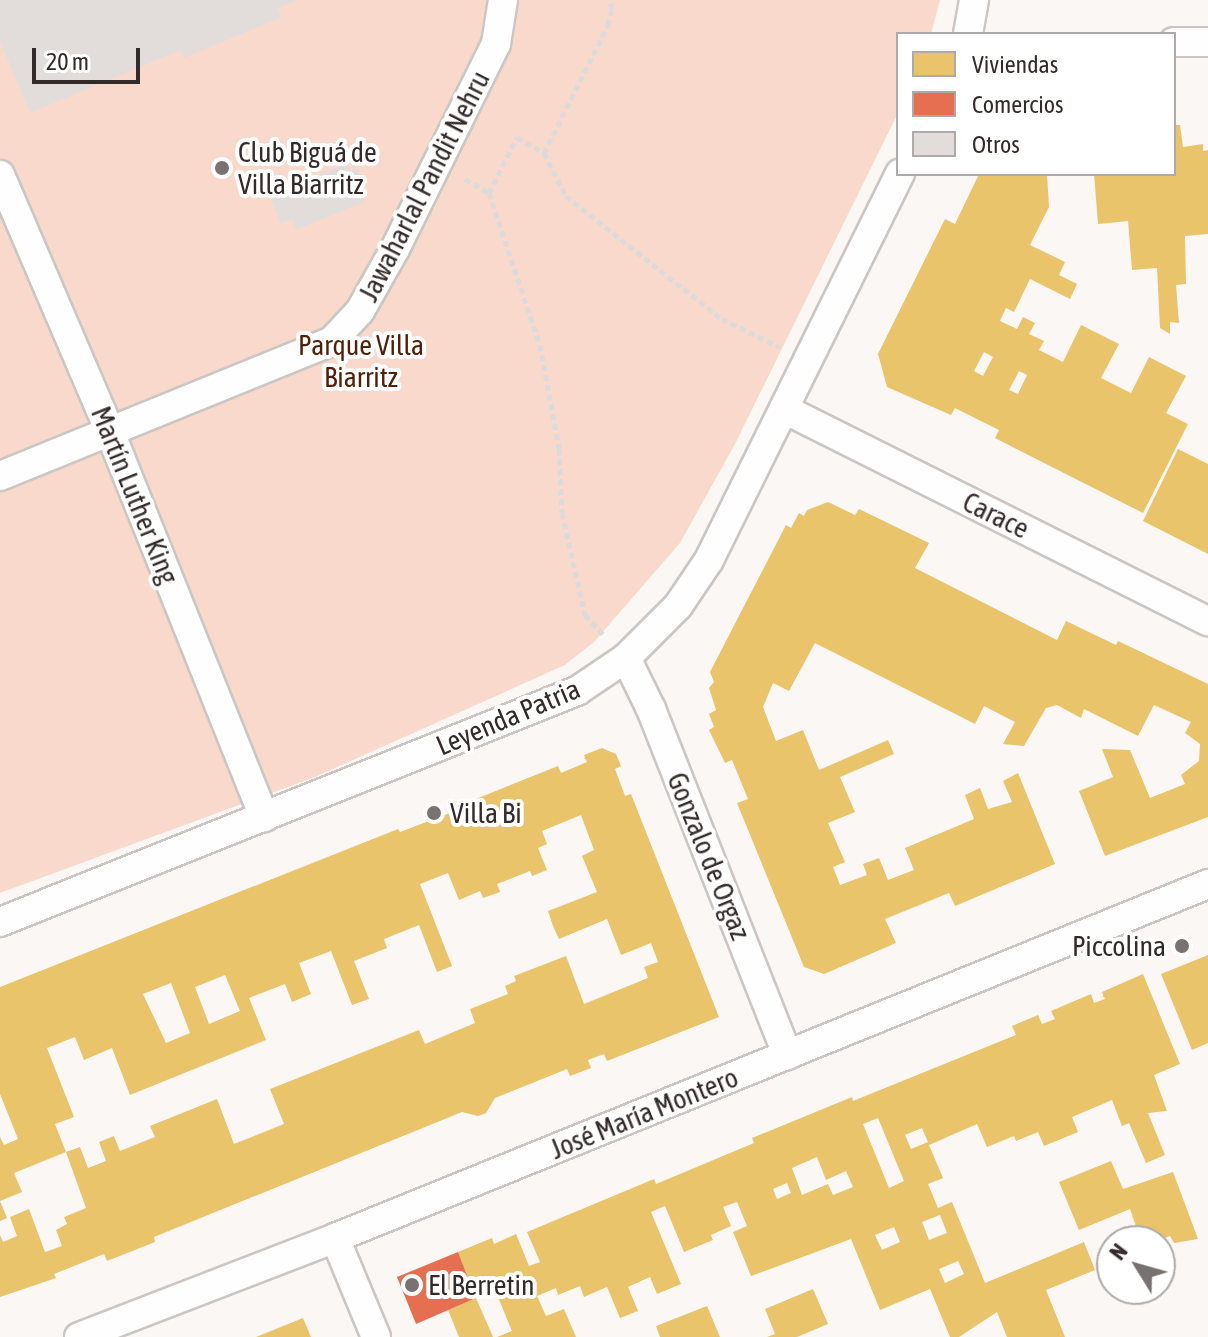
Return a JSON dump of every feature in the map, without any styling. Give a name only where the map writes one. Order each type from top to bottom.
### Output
[{"type":"street","name":"Jawaharlal Pandit Nehru","points":[[0,476],[332,341],[360,311],[437,162],[496,44],[503,0]]},
{"type":"street","points":[[968,32],[974,0]]},
{"type":"street","points":[[1176,42],[1208,42]]},
{"type":"street","name":"Martín Luther King","points":[[0,175],[110,432],[264,817]]},
{"type":"street","name":"Leyenda Patria","points":[[0,922],[577,691],[626,658],[678,606],[709,560],[899,176]]},
{"type":"street","name":"Carace","points":[[784,409],[1208,621]]},
{"type":"street","name":"Gonzalo de Orgaz","points":[[626,658],[651,709],[787,1055]]},
{"type":"street","name":"José María Montero","points":[[79,1337],[335,1238],[1208,884]]},
{"type":"street","points":[[335,1238],[376,1337]]},
{"type":"path","points":[[544,153],[608,25],[612,9],[610,0]]},
{"type":"path","points":[[489,193],[517,137],[544,153],[566,196],[722,319],[756,336]]},
{"type":"path","points":[[437,162],[489,193],[540,345],[559,449],[562,513],[585,615],[626,658]]},
{"type":"green space","name":"Parque Villa Biarritz","points":[[0,0],[940,0],[932,32],[896,32],[896,117],[735,444],[680,543],[594,642],[565,665],[315,777],[0,893]]},
{"type":"building: Viviendas","points":[[1176,125],[1180,125],[1183,147],[1203,144],[1203,151],[1208,150],[1208,234],[1185,236],[1186,284],[1176,285],[1179,323],[1170,322],[1170,334],[1160,328],[1157,268],[1132,270],[1128,221],[1098,224],[1094,176],[1176,176]]},
{"type":"building: Viviendas","points":[[978,176],[1047,176],[1049,207],[1030,245],[1065,262],[1059,275],[1077,284],[1070,299],[1030,279],[1014,312],[1006,308],[1000,321],[1017,329],[1023,317],[1035,323],[1029,334],[1044,341],[1039,350],[1063,362],[1081,325],[1119,344],[1101,378],[1131,393],[1149,357],[1186,376],[1166,413],[1188,424],[1143,513],[995,438],[999,430],[955,408],[951,415],[887,387],[878,354],[945,219],[955,224]],"holes":[[[984,352],[993,357],[983,376],[974,371]],[[1019,371],[1027,375],[1018,394],[1009,390]]]},
{"type":"building: Viviendas","points":[[1178,449],[1208,464],[1208,554],[1143,521]]},
{"type":"building: Viviendas","points":[[828,502],[855,515],[859,509],[929,543],[915,568],[1057,640],[1066,621],[1116,645],[1118,641],[1208,684],[1208,817],[1105,856],[1079,791],[1113,777],[1102,749],[1130,750],[1150,798],[1185,784],[1181,775],[1199,761],[1200,744],[1185,733],[1191,722],[1154,705],[1138,736],[1084,709],[1081,718],[1057,705],[1046,708],[1024,746],[1003,744],[1015,722],[984,706],[975,724],[815,643],[789,691],[773,683],[763,707],[776,741],[803,730],[819,770],[888,740],[894,754],[840,777],[855,812],[828,823],[845,862],[833,867],[840,885],[867,875],[863,864],[879,858],[888,880],[914,870],[905,848],[974,819],[965,795],[980,788],[988,809],[1012,802],[1003,781],[1018,773],[1055,864],[955,906],[949,893],[885,919],[896,943],[824,974],[804,967],[737,803],[748,799],[732,760],[725,763],[709,730],[714,727],[709,714],[716,710],[709,688],[714,682],[710,672],[786,525],[791,528],[799,513],[804,516],[807,510]]},
{"type":"building: Viviendas","points":[[602,748],[616,754],[621,766],[615,769],[625,796],[631,794],[719,1017],[607,1061],[604,1054],[588,1060],[591,1068],[570,1076],[567,1069],[495,1098],[486,1113],[478,1116],[462,1112],[154,1237],[155,1242],[107,1261],[104,1254],[54,1274],[56,1278],[0,1297],[0,1235],[3,1242],[17,1236],[10,1217],[29,1209],[45,1252],[62,1246],[56,1230],[67,1224],[64,1217],[86,1208],[66,1152],[14,1173],[22,1192],[0,1201],[0,1137],[4,1145],[18,1139],[0,1094],[0,987],[398,829],[400,832],[450,813],[451,817],[454,816],[451,809],[558,766],[561,773],[587,762],[584,755]],"holes":[[[581,815],[594,850],[582,856],[597,892],[548,911],[559,939],[607,919],[621,955],[651,943],[658,962],[644,967],[648,978],[584,1004],[566,956],[514,976],[516,981],[505,986],[508,994],[470,1009],[475,1023],[425,1044],[419,1030],[270,1089],[284,1124],[234,1144],[217,1099],[150,1126],[155,1137],[120,1151],[114,1136],[99,1142],[106,1161],[88,1168],[80,1147],[66,1152],[55,1124],[74,1117],[47,1048],[75,1037],[84,1060],[112,1048],[130,1095],[266,1040],[249,998],[285,984],[292,1002],[311,994],[299,963],[331,951],[352,1005],[369,999],[354,961],[387,948],[384,939],[419,925],[437,972],[452,966],[420,884],[448,873],[459,900],[480,891],[483,898],[500,892],[497,884],[530,871],[532,876],[547,870],[538,848],[547,844],[542,831]],[[225,975],[240,1011],[209,1024],[195,987]],[[171,983],[190,1033],[166,1043],[143,994]]]},
{"type":"building: Viviendas","points":[[1208,955],[1208,1043],[1192,1050],[1161,974]]},
{"type":"building: Viviendas","points":[[1143,974],[1180,1064],[1154,1075],[1167,1111],[1148,1113],[1165,1155],[1146,1163],[1129,1123],[1122,1126],[1112,1100],[1072,1117],[1078,1132],[1044,1146],[1038,1132],[1016,1141],[1014,1136],[987,1147],[977,1124],[929,1145],[943,1178],[928,1184],[938,1208],[952,1202],[985,1283],[1084,1242],[1095,1270],[1046,1290],[1065,1337],[1007,1337],[997,1312],[959,1337],[950,1337],[930,1289],[880,1310],[851,1239],[751,1276],[733,1232],[747,1226],[737,1202],[723,1207],[731,1226],[711,1235],[713,1240],[684,1252],[665,1206],[651,1212],[681,1284],[657,1294],[650,1277],[628,1287],[638,1311],[620,1318],[607,1287],[584,1297],[580,1286],[558,1295],[556,1288],[537,1296],[546,1316],[564,1309],[576,1337],[497,1337],[512,1331],[495,1290],[476,1298],[458,1252],[492,1238],[494,1244],[516,1234],[529,1266],[540,1262],[527,1232],[654,1179],[656,1184],[754,1143],[752,1138],[852,1097],[853,1101],[1016,1035],[1012,1026],[1038,1015],[1042,1024],[1055,1019],[1051,1011],[1091,994],[1094,1003],[1105,999],[1102,992]],"holes":[[[878,1118],[904,1181],[889,1188],[863,1124]],[[922,1128],[928,1142],[911,1149],[905,1135]],[[817,1157],[826,1180],[846,1171],[853,1187],[833,1195],[828,1184],[802,1195],[792,1168]],[[787,1183],[791,1193],[777,1199],[773,1189]],[[940,1215],[947,1233],[929,1240],[922,1222]],[[894,1227],[900,1242],[882,1250],[875,1235]],[[958,1261],[964,1274],[945,1283],[939,1269]]]},
{"type":"building: Viviendas","points":[[1111,1161],[1123,1189],[1173,1172],[1198,1239],[1176,1243],[1176,1225],[1136,1225],[1130,1209],[1079,1230],[1059,1182]]},
{"type":"building: Viviendas","points":[[0,1201],[7,1218],[0,1221]]},
{"type":"building: Viviendas","points":[[813,1289],[828,1324],[797,1337],[767,1337],[775,1334],[765,1309]]},
{"type":"building: Viviendas","points":[[476,1298],[493,1337],[459,1337],[448,1310]]},
{"type":"building: Viviendas","points":[[707,1306],[720,1337],[660,1337],[656,1326]]},
{"type":"building: Viviendas","points":[[303,1318],[311,1337],[256,1337]]},
{"type":"building: Comercios","points":[[458,1252],[476,1298],[416,1324],[397,1277]]},
{"type":"building: Otros","points":[[0,0],[298,0],[278,8],[282,17],[184,58],[181,50],[30,113],[0,41]]},
{"type":"building: Otros","points":[[348,163],[351,170],[356,168],[367,193],[361,196],[364,202],[296,230],[292,219],[281,224],[271,199],[282,195],[280,190]]},
{"type":"place","name":"Club Biguá de Villa Biarritz","points":[[222,168]]},
{"type":"place","name":"Villa Bi","points":[[434,813]]},
{"type":"place","name":"Piccolina","points":[[1182,946]]},
{"type":"place","name":"El Berretin","points":[[412,1285]]}]
